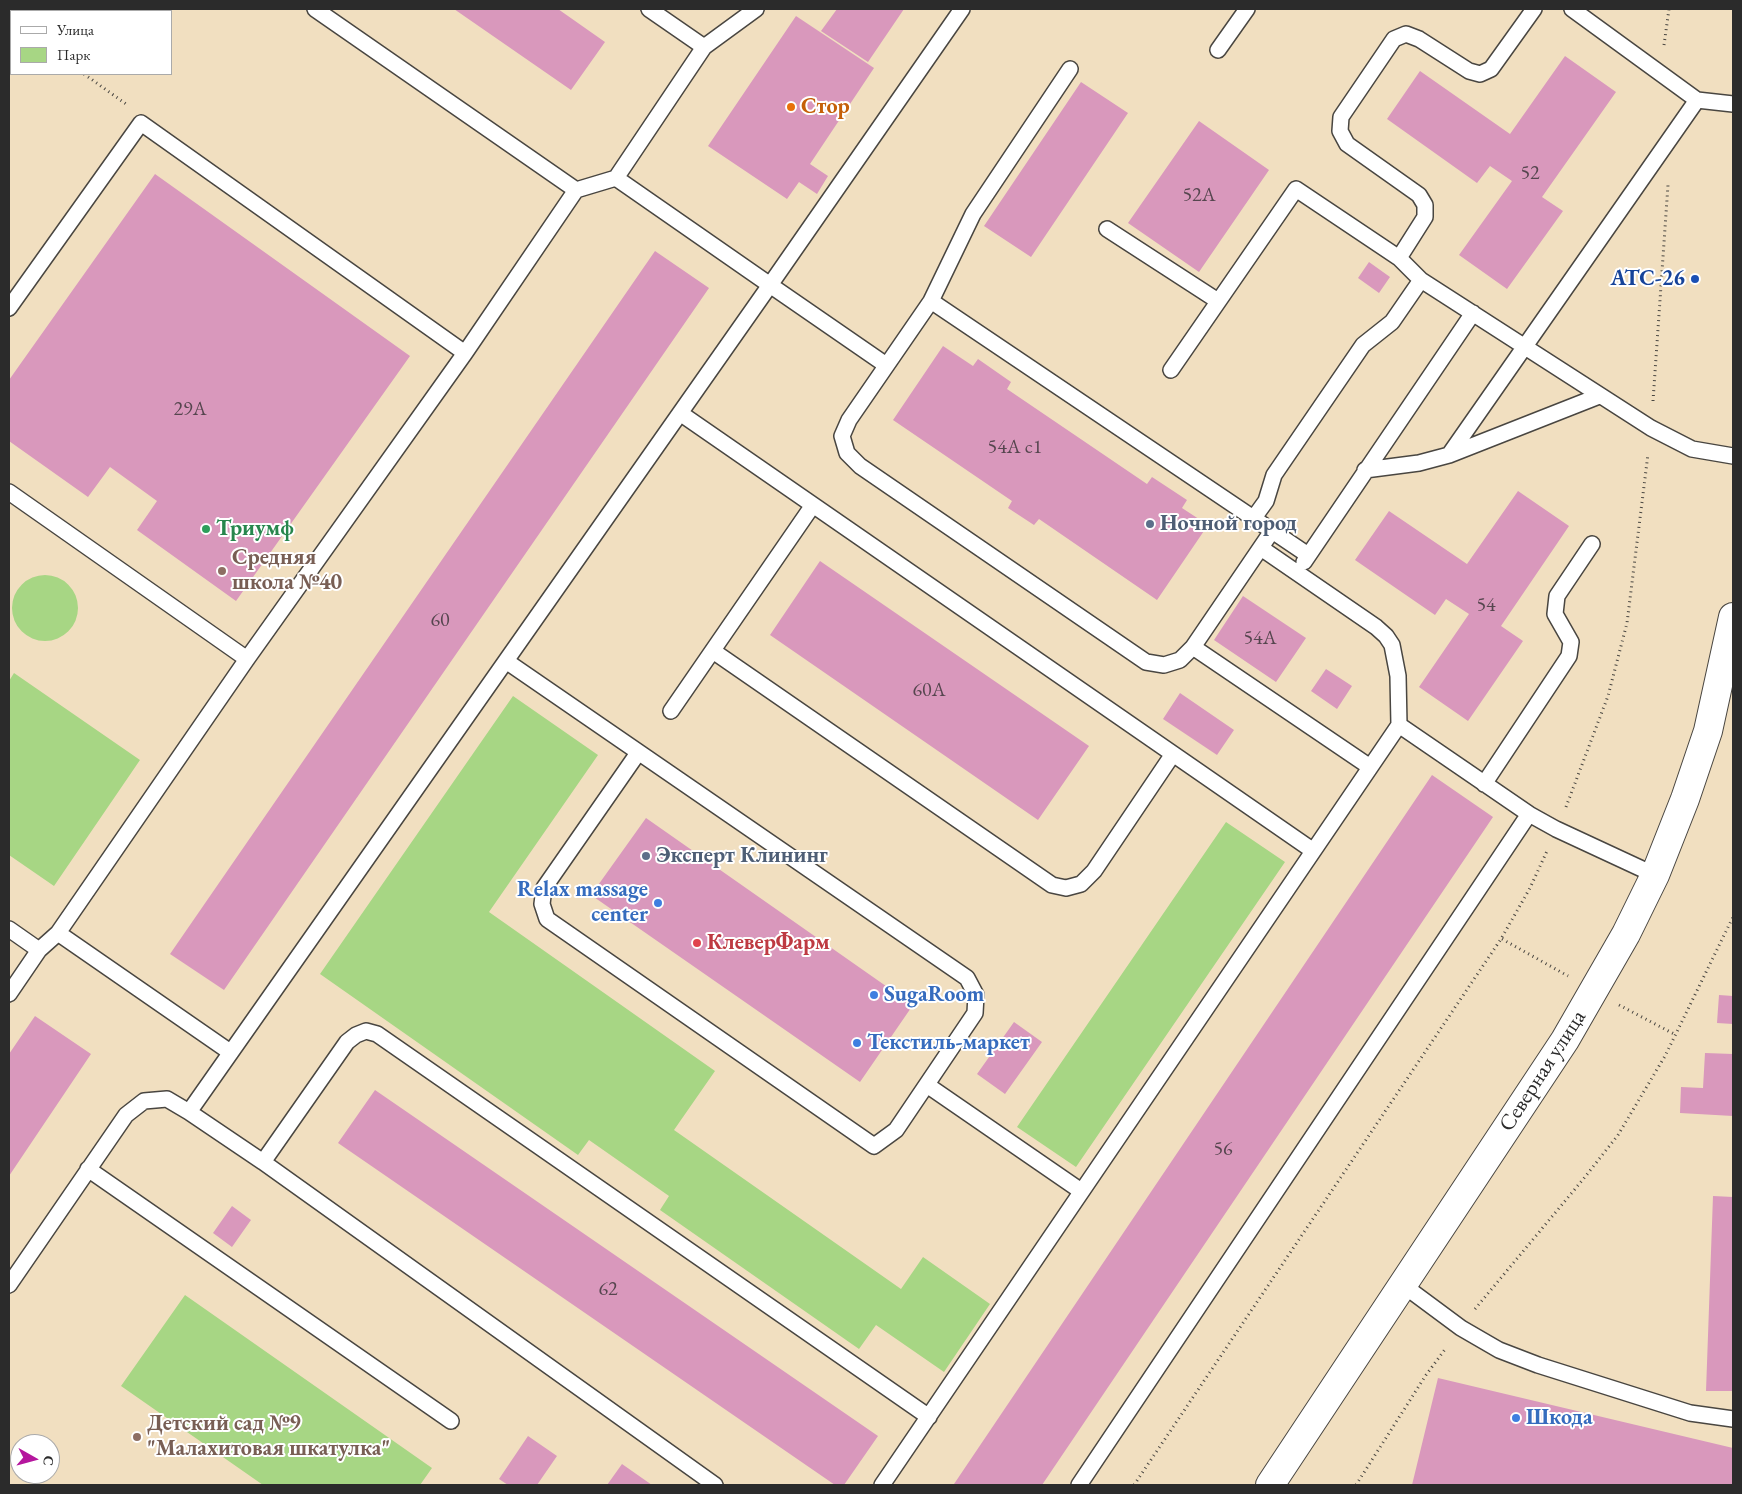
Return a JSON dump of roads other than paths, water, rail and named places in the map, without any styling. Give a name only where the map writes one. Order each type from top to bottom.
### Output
[{"type":"main road","name":"Северная улица","points":[[1270,1485],[1565,1040],[1626,934],[1655,875],[1685,799],[1729,661],[1733,617]]},
{"type":"lane","points":[[315,9],[576,190]]},
{"type":"lane","points":[[649,9],[704,47]]},
{"type":"lane","points":[[9,994],[39,950],[58,933],[247,659],[465,353],[576,190],[616,178],[704,47],[756,9]]},
{"type":"lane","points":[[189,1112],[962,9]]},
{"type":"lane","points":[[1218,50],[1246,9]]},
{"type":"lane","points":[[1399,258],[1425,217],[1425,205],[1419,195],[1347,144],[1340,131],[1341,117],[1394,39],[1406,34],[1420,39],[1469,71],[1480,74],[1491,69],[1534,9]]},
{"type":"lane","points":[[1572,9],[1696,100],[1733,104]]},
{"type":"lane","points":[[1070,69],[973,214],[930,301],[849,420],[842,436],[847,453],[860,466],[1146,662],[1164,664],[1180,660],[1193,647],[1272,532]]},
{"type":"lane","points":[[1449,455],[1696,100]]},
{"type":"lane","points":[[9,308],[140,123],[465,353]]},
{"type":"lane","points":[[616,178],[886,365]]},
{"type":"lane","points":[[1171,370],[1296,189],[1399,258],[1421,280],[1651,428],[1692,449],[1710,454],[1733,456]]},
{"type":"lane","points":[[1107,229],[1218,302]]},
{"type":"lane","points":[[1253,519],[1266,501],[1274,475],[1363,345],[1392,322],[1421,280]]},
{"type":"lane","points":[[930,301],[1308,556]]},
{"type":"lane","points":[[1296,573],[1473,313]]},
{"type":"lane","points":[[1365,470],[1419,463],[1449,455],[1599,396]]},
{"type":"lane","points":[[680,413],[1312,850]]},
{"type":"lane","points":[[9,492],[247,659]]},
{"type":"lane","points":[[670,711],[813,506]]},
{"type":"lane","points":[[1484,784],[1569,656],[1571,642],[1555,614],[1557,596],[1592,544]]},
{"type":"lane","points":[[882,1485],[1312,850],[1399,725],[1398,676],[1392,645],[1376,627],[1261,548]]},
{"type":"lane","points":[[1193,647],[1370,767]]},
{"type":"lane","points":[[713,651],[1052,885],[1066,888],[1081,884],[1094,871],[1173,754]]},
{"type":"lane","points":[[506,661],[967,978],[976,995],[975,1013],[896,1130],[874,1146],[547,919],[542,904],[544,888],[638,753]]},
{"type":"lane","points":[[1399,725],[1484,784],[1556,830],[1655,875]]},
{"type":"lane","points":[[1079,1485],[1529,814]]},
{"type":"lane","points":[[9,929],[39,950]]},
{"type":"lane","points":[[58,933],[230,1052]]},
{"type":"lane","points":[[263,1162],[347,1042],[356,1034],[366,1031],[377,1034],[929,1417]]},
{"type":"lane","points":[[927,1086],[1081,1192]]},
{"type":"lane","points":[[9,1285],[126,1115],[144,1101],[167,1099],[263,1162],[715,1485]]},
{"type":"lane","points":[[88,1169],[451,1421]]},
{"type":"lane","points":[[1403,1285],[1461,1328],[1498,1350],[1538,1366],[1690,1413],[1733,1418]]},
{"type":"place","name":"Стор","points":[[791,107]]},
{"type":"place","name":"АТС-26","points":[[1695,279]]},
{"type":"place","name":"Ночной город","points":[[1150,524]]},
{"type":"place","name":"Триумф","points":[[206,529]]},
{"type":"place","name":"Средняя школа №40","points":[[222,571]]},
{"type":"place","name":"Эксперт Клининг","points":[[646,856]]},
{"type":"place","name":"Relax massage center","points":[[658,903]]},
{"type":"place","name":"КлеверФарм","points":[[697,943]]},
{"type":"place","name":"SugaRoom","points":[[874,995]]},
{"type":"place","name":"Текстиль-маркет","points":[[857,1043]]},
{"type":"place","name":"Шкода","points":[[1516,1418]]},
{"type":"place","name":"Детский сад №9 \"Малахитовая шкатулка\"","points":[[137,1437]]}]
